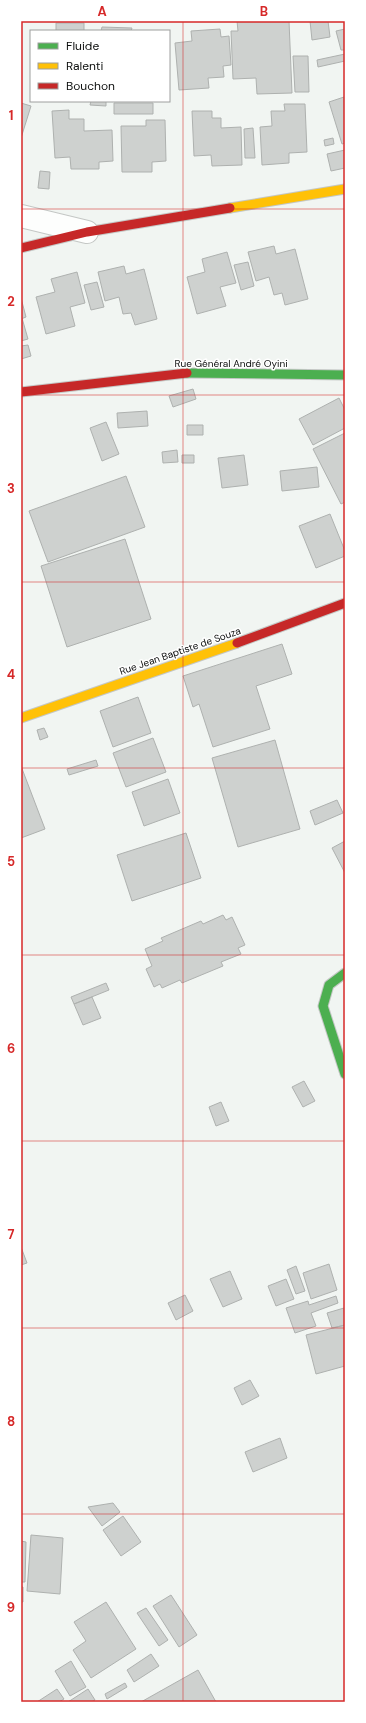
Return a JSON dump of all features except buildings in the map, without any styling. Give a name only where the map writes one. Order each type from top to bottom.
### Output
[{"type":"street","points":[[21,248],[87,232],[345,189]]},
{"type":"street","points":[[21,216],[87,232]]},
{"type":"street","name":"Rue Général André Oyini","points":[[21,392],[177,372],[345,376]]},
{"type":"street","name":"Rue Jean Baptiste de Souza","points":[[21,718],[275,630],[345,603]]},
{"type":"street","points":[[345,973],[329,985],[323,1006],[345,1074]]},
{"type":"traffic: fast","points":[[187,373],[345,375]]},
{"type":"traffic: fast","points":[[345,973],[329,985],[323,1006],[345,1074]]},
{"type":"traffic: slow","points":[[230,208],[345,189]]},
{"type":"traffic: slow","points":[[21,718],[237,643]]},
{"type":"traffic: jam","points":[[21,248],[87,232],[230,208]]},
{"type":"traffic: jam","points":[[21,392],[187,373]]},
{"type":"traffic: jam","points":[[237,643],[345,603]]}]
